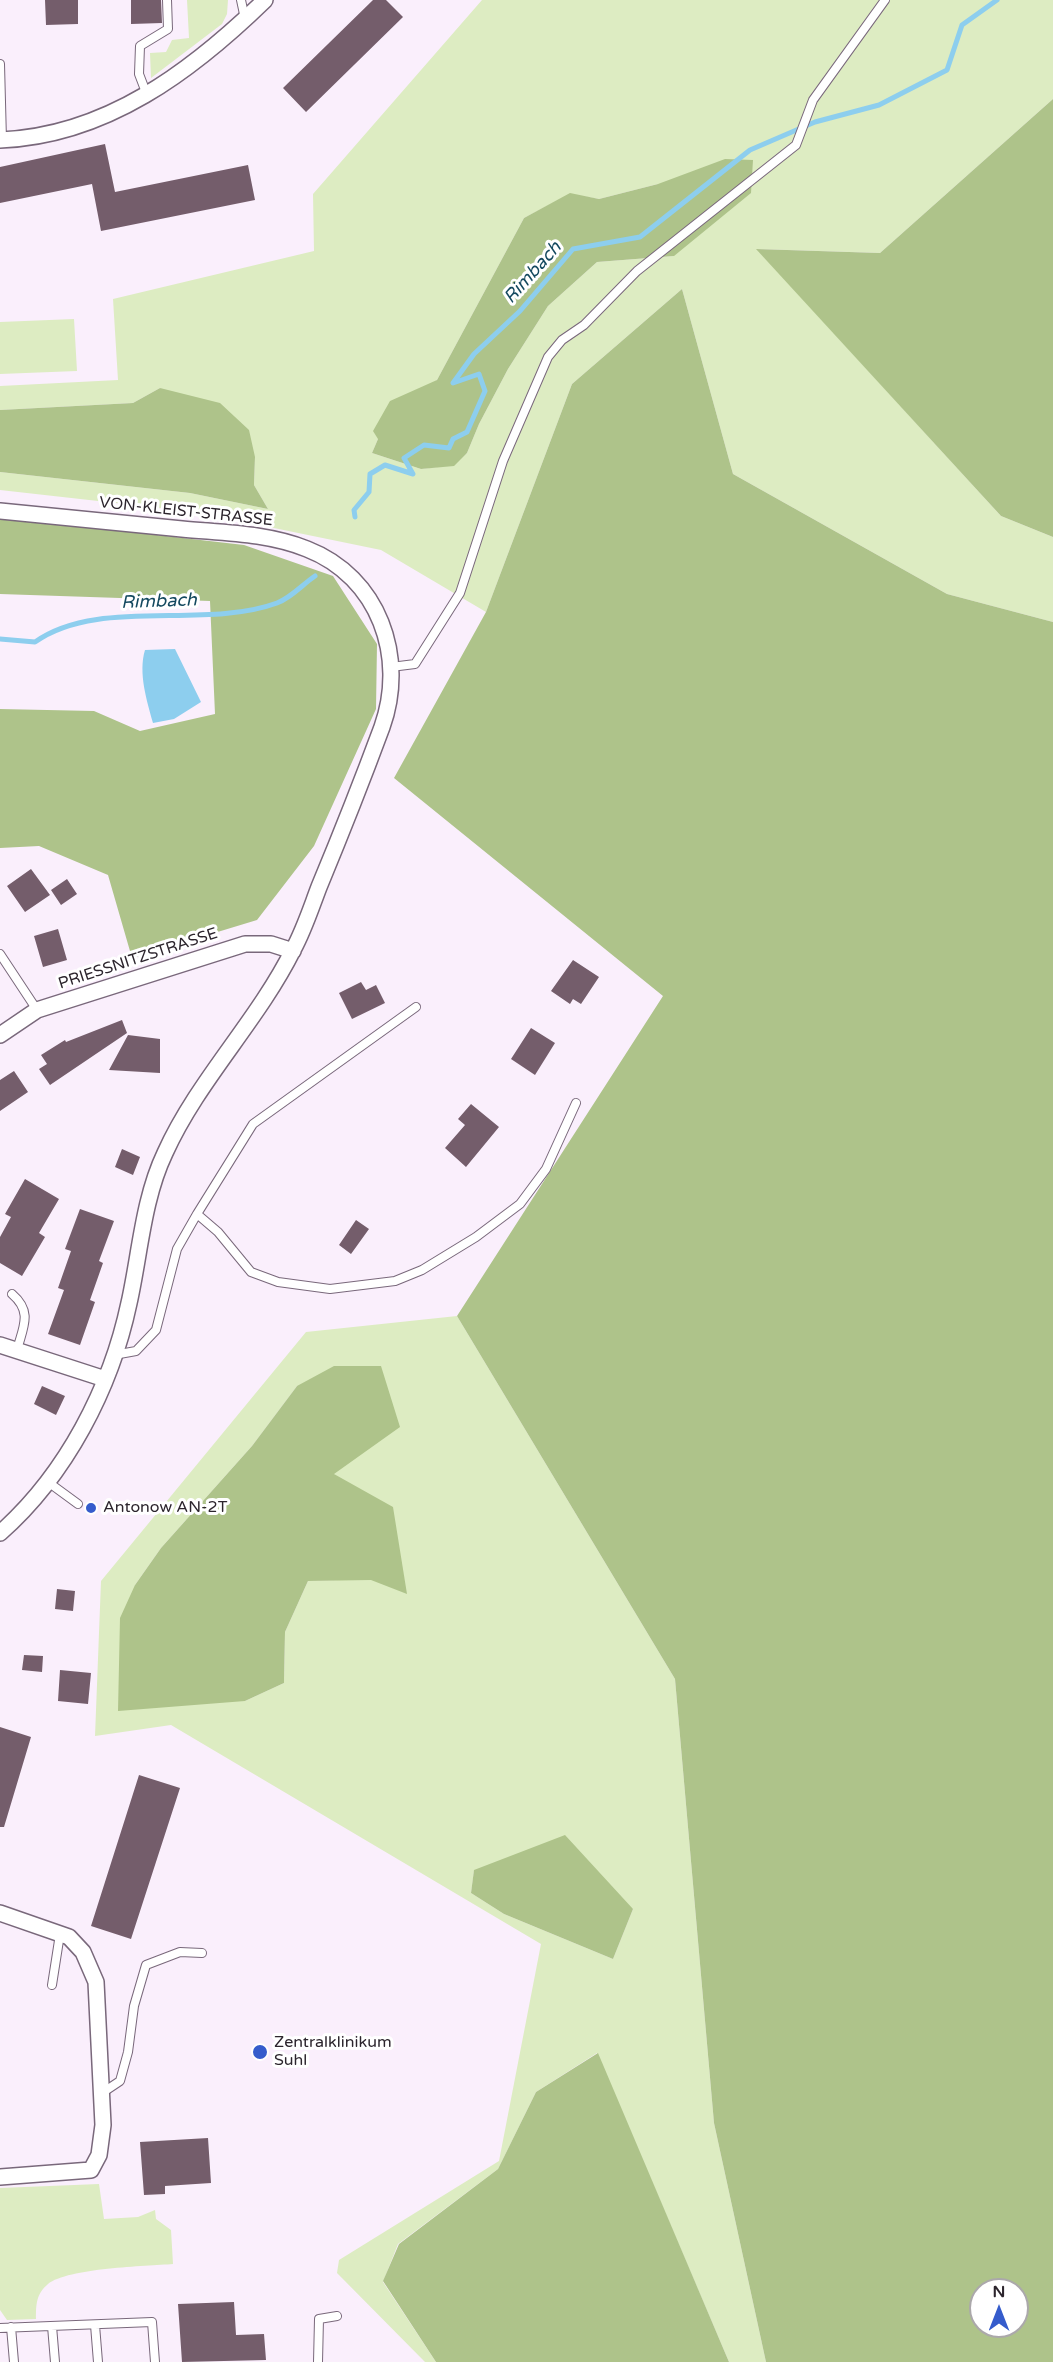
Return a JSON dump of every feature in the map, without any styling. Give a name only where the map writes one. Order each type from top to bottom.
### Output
[{"type":"street","points":[[1,140],[30,139],[115,112],[172,79],[266,0]]},
{"type":"street","name":"VON-KLEIST-STRASSE","points":[[0,511],[262,536],[308,549],[336,565],[352,579],[370,602],[388,638],[391,667],[388,710],[293,951],[195,1096],[163,1156],[114,1355],[105,1379],[86,1420],[48,1482],[16,1519],[0,1533]]},
{"type":"street","name":"PRIESSNITZSTRASSE","points":[[0,1035],[37,1010],[245,944],[271,944],[293,951]]},
{"type":"street","points":[[0,1345],[105,1379]]},
{"type":"street","points":[[0,1913],[69,1936],[83,1952],[96,1982],[103,2125],[99,2155],[91,2170],[0,2178]]},
{"type":"lane","points":[[147,95],[140,74],[141,46],[168,29],[167,0]]},
{"type":"lane","points":[[241,0],[245,19]]},
{"type":"lane","points":[[391,667],[415,664],[460,593],[503,461],[548,357],[562,340],[584,325],[637,271],[796,145],[813,100],[885,0]]},
{"type":"lane","points":[[0,64],[1,140]]},
{"type":"lane","points":[[0,954],[37,1010]]},
{"type":"lane","points":[[114,1355],[136,1351],[156,1330],[177,1249],[252,1124],[416,1007]]},
{"type":"lane","points":[[197,1214],[218,1232],[251,1272],[278,1282],[330,1289],[395,1281],[423,1270],[476,1237],[520,1204],[546,1169],[576,1103]]},
{"type":"lane","points":[[12,1294],[22,1303],[25,1316],[16,1352]]},
{"type":"lane","points":[[48,1482],[78,1503]]},
{"type":"lane","points":[[52,1985],[60,1934]]},
{"type":"lane","points":[[102,2093],[120,2081],[129,2052],[134,2006],[146,1965],[180,1952],[202,1953]]},
{"type":"lane","points":[[318,2362],[319,2319],[337,2316]]},
{"type":"lane","points":[[0,2328],[152,2322],[154,2362]]},
{"type":"lane","points":[[95,2325],[98,2362]]},
{"type":"lane","points":[[52,2326],[55,2362]]},
{"type":"lane","points":[[11,2328],[14,2362]]},
{"type":"green space","points":[[187,0],[228,0],[227,14],[222,24],[151,78],[150,53],[166,52],[172,40],[189,38]]},
{"type":"green space","points":[[482,0],[1053,0],[1053,99],[880,253],[757,249],[1001,516],[1053,537],[1053,622],[947,594],[733,474],[682,289],[572,384],[486,612],[381,550],[196,512],[0,490],[0,472],[190,493],[268,509],[254,485],[255,457],[160,388],[133,403],[0,410],[0,386],[118,380],[113,299],[314,251],[313,194]],"holes":[[[658,184],[674,256],[597,262],[548,306],[508,369],[479,424],[467,453],[454,465],[421,469],[372,453],[378,439],[437,380],[524,218],[570,194],[599,199]]]},
{"type":"green space","points":[[1053,99],[1053,537],[1001,516],[756,249],[880,253]]},
{"type":"green space","points":[[725,159],[753,160],[751,193],[674,256],[597,262],[548,306],[508,369],[479,424],[467,453],[454,466],[421,469],[372,453],[378,439],[373,431],[390,401],[437,380],[524,218],[570,193],[599,199],[658,184]]},
{"type":"green space","points":[[682,289],[733,474],[947,594],[1053,622],[1053,2362],[766,2362],[714,2123],[675,1679],[457,1316],[663,996],[394,778],[486,612],[572,384]]},
{"type":"green space","points":[[74,319],[77,371],[0,374],[0,322]]},
{"type":"green space","points":[[160,388],[220,403],[249,430],[255,457],[254,485],[268,509],[190,493],[0,472],[0,410],[133,403]]},
{"type":"green space","points":[[0,517],[244,545],[333,576],[377,644],[376,709],[314,846],[257,920],[132,958],[108,875],[39,846],[0,848],[0,709],[94,711],[140,731],[215,714],[210,601],[0,594]]},
{"type":"green space","points":[[457,1316],[675,1679],[714,2123],[766,2362],[729,2362],[597,2053],[536,2092],[498,2169],[398,2244],[383,2282],[436,2362],[425,2362],[337,2273],[339,2260],[499,2161],[541,1944],[171,1725],[95,1736],[101,1581],[306,1332]],"holes":[[[297,1386],[334,1474],[406,1593],[371,1579],[308,1581],[285,1632],[284,1683],[245,1701],[135,1585],[161,1548],[252,1446]],[[474,1871],[633,1909],[613,1959],[504,1914],[471,1893]]]},
{"type":"green space","points":[[334,1366],[381,1366],[400,1427],[334,1474],[393,1507],[407,1594],[371,1580],[308,1581],[285,1632],[284,1683],[245,1701],[118,1711],[120,1618],[135,1585],[161,1548],[252,1446],[297,1386]]},
{"type":"green space","points":[[565,1835],[633,1909],[613,1959],[504,1914],[471,1893],[474,1870]]},
{"type":"green space","points":[[598,2053],[729,2362],[436,2362],[383,2281],[399,2244],[498,2169],[536,2092]]},
{"type":"green space","points":[[99,2184],[104,2219],[138,2217],[155,2210],[156,2219],[171,2230],[173,2264],[72,2274],[48,2284],[41,2292],[36,2319],[7,2320],[0,2310],[0,2188]]},
{"type":"water","points":[[175,649],[201,702],[174,719],[153,723],[142,668],[145,650]]},
{"type":"building","points":[[45,0],[78,0],[78,24],[46,25]]},
{"type":"building","points":[[131,0],[161,0],[162,23],[131,24]]},
{"type":"building","points":[[373,0],[386,0],[403,17],[306,112],[283,88]]},
{"type":"building","points":[[105,144],[115,192],[248,165],[255,200],[101,231],[92,184],[0,203],[0,167]]},
{"type":"building","points":[[31,869],[50,895],[25,912],[7,886]]},
{"type":"building","points":[[67,879],[77,894],[61,905],[51,890]]},
{"type":"building","points":[[58,929],[67,960],[43,967],[34,936]]},
{"type":"building","points":[[573,960],[599,977],[581,1004],[573,999],[570,1004],[551,991]]},
{"type":"building","points":[[361,982],[366,990],[376,985],[385,1003],[352,1019],[339,993]]},
{"type":"building","points":[[122,1020],[127,1033],[50,1085],[39,1069],[47,1064],[41,1055],[65,1040],[66,1042]]},
{"type":"building","points":[[531,1028],[555,1043],[535,1075],[511,1059]]},
{"type":"building","points":[[128,1035],[160,1039],[160,1073],[109,1070]]},
{"type":"building","points":[[14,1071],[28,1092],[0,1111],[0,1080]]},
{"type":"building","points":[[471,1104],[499,1127],[466,1167],[445,1148],[465,1125],[458,1119]]},
{"type":"building","points":[[122,1149],[140,1157],[133,1175],[115,1167]]},
{"type":"building","points":[[25,1179],[59,1199],[39,1233],[45,1237],[22,1276],[0,1263],[0,1237],[11,1217],[5,1214]]},
{"type":"building","points":[[80,1209],[114,1221],[99,1261],[103,1263],[90,1300],[95,1302],[80,1345],[48,1334],[64,1290],[58,1288],[71,1251],[65,1249]]},
{"type":"building","points":[[356,1220],[369,1229],[351,1254],[339,1245]]},
{"type":"building","points":[[42,1386],[65,1396],[56,1415],[34,1404]]},
{"type":"building","points":[[57,1589],[75,1591],[73,1611],[55,1609]]},
{"type":"building","points":[[24,1655],[43,1656],[42,1672],[22,1670]]},
{"type":"building","points":[[60,1670],[91,1673],[88,1704],[58,1701]]},
{"type":"building","points":[[0,1727],[31,1737],[4,1827],[0,1827]]},
{"type":"building","points":[[139,1775],[180,1788],[131,1939],[91,1926]]},
{"type":"building","points":[[208,2138],[211,2183],[165,2186],[165,2194],[144,2195],[140,2142]]},
{"type":"building","points":[[234,2302],[236,2335],[264,2334],[266,2360],[182,2362],[178,2304]]},
{"type":"waterway","name":"Rimbach","points":[[355,517],[354,510],[369,492],[370,474],[385,465],[413,474],[404,458],[424,445],[449,448],[453,439],[467,432],[485,391],[479,374],[453,383],[474,354],[520,311],[573,249],[640,237],[750,150],[815,122],[879,105],[947,70],[962,25],[997,0]]},
{"type":"waterway","name":"Rimbach","points":[[0,639],[35,642],[60,629],[89,621],[120,617],[248,611],[282,601],[315,576]]},
{"type":"place","name":"Antonow AN-2T","points":[[91,1508]]},
{"type":"place","name":"Zentralklinikum Suhl","points":[[260,2052]]}]
